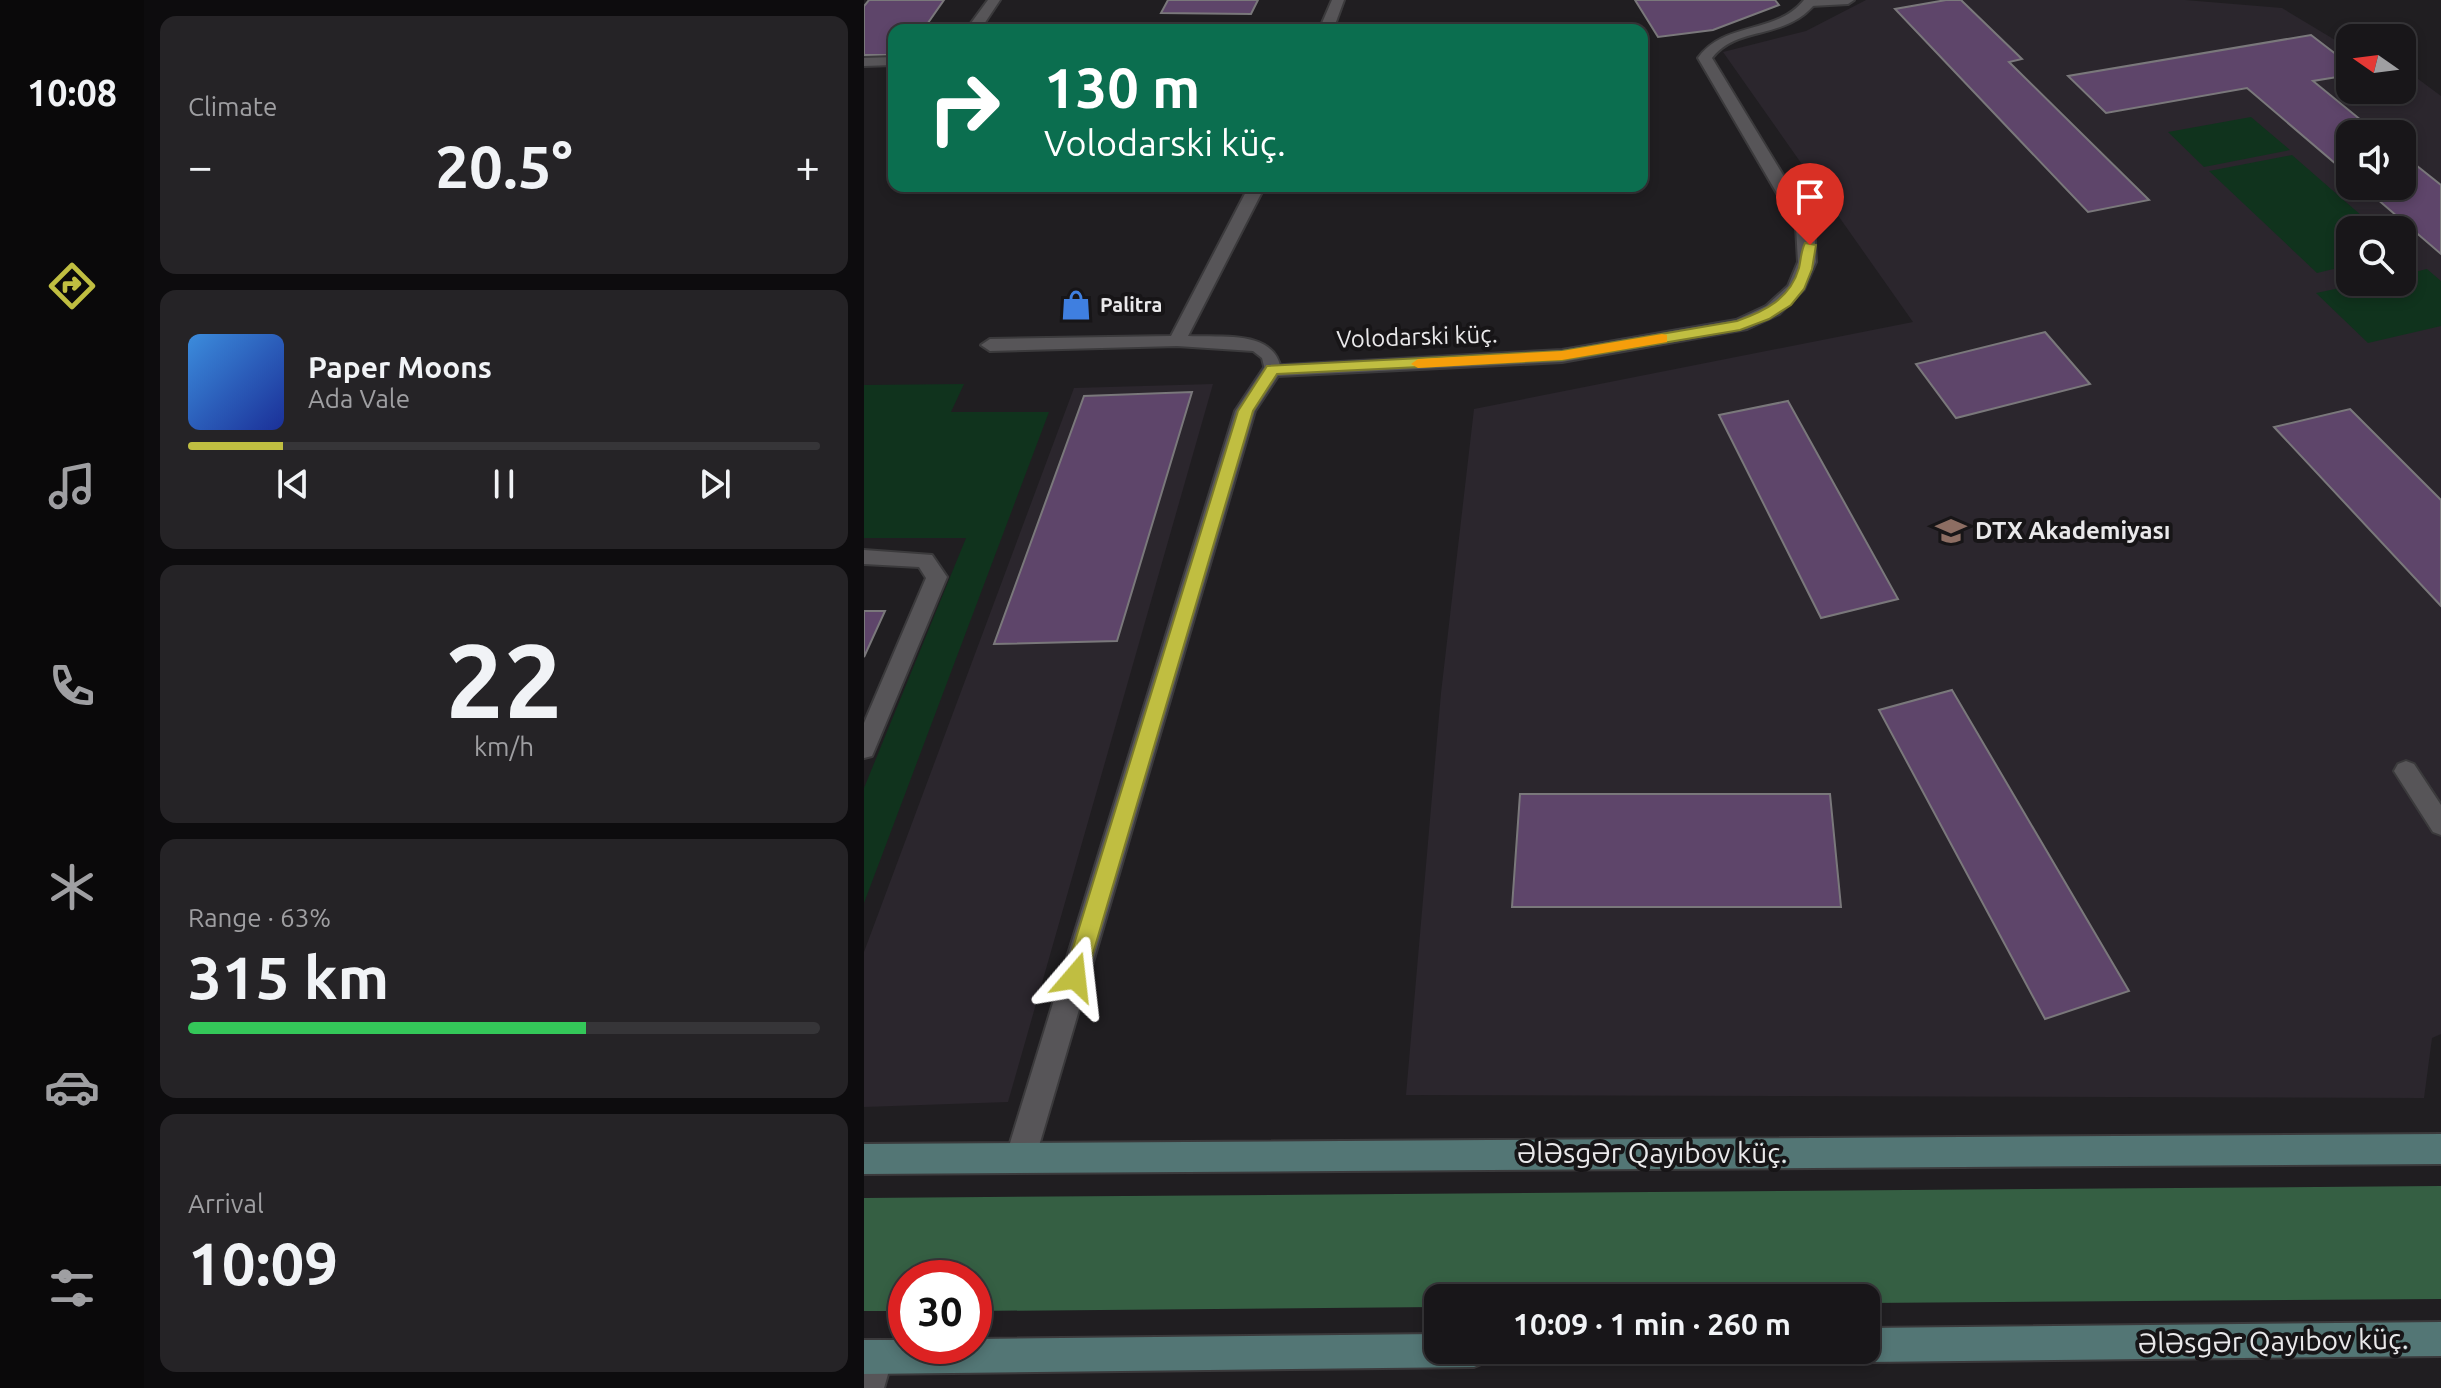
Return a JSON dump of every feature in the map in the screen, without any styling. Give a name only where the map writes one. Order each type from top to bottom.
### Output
[{"type":"main road","name":"Ələsgər Qayıbov küç.","points":[[864,1159],[2441,1149]]},
{"type":"main road","name":"Ələsgər Qayıbov küç.","points":[[1880,1345],[2441,1339]]},
{"type":"main road","points":[[870,1367],[1424,1351]]},
{"type":"street","name":"Volodarski küç.","points":[[1272,370],[1562,356],[1740,325],[1764,316],[1786,302],[1797,289],[1805,269],[1810,245],[1805,226],[1705,58],[1717,44],[1789,21],[1811,1]]},
{"type":"street","points":[[1021,1156],[1245,411],[1272,370]]},
{"type":"lane","points":[[977,24],[994,0]]},
{"type":"lane","points":[[1328,24],[1338,0]]},
{"type":"lane","points":[[1811,1],[1848,0]]},
{"type":"lane","points":[[864,62],[888,61]]},
{"type":"lane","points":[[1177,341],[1254,192]]},
{"type":"lane","points":[[990,345],[1177,341],[1257,346],[1270,356],[1272,370]]},
{"type":"lane","points":[[864,557],[925,560],[937,577],[864,749]]},
{"type":"lane","points":[[2406,771],[2441,825]]},
{"type":"shaded area","name":"DTX Akademiyası","points":[[1866,0],[2185,0],[2282,8],[2336,41],[2336,104],[2416,104],[2416,77],[2441,96],[2441,1034],[2432,1038],[2424,1098],[1406,1095],[1441,693],[1474,409],[1913,322],[1723,52],[1806,31]]},
{"type":"shaded area","points":[[1213,384],[1008,1102],[864,1107],[864,952],[1074,388]]},
{"type":"green space","points":[[2251,117],[2290,150],[2204,167],[2168,132]]},
{"type":"green space","points":[[2292,155],[2336,193],[2336,200],[2344,200],[2362,216],[2336,216],[2336,268],[2317,273],[2209,171]]},
{"type":"green space","points":[[2427,269],[2441,281],[2441,326],[2368,343],[2316,293],[2336,289],[2336,296],[2416,296],[2416,272]]},
{"type":"green space","points":[[964,384],[951,412],[1049,412],[864,903],[864,788],[966,538],[864,538],[864,385]]},
{"type":"green space","points":[[2441,1186],[2441,1299],[1880,1303],[1880,1284],[1424,1284],[1424,1307],[992,1311],[992,1260],[888,1260],[888,1311],[864,1311],[864,1198]]},
{"type":"building","points":[[869,0],[944,0],[927,24],[888,24],[888,55],[864,55],[864,6]]},
{"type":"building","points":[[1168,0],[1258,0],[1251,14],[1161,13]]},
{"type":"building","points":[[1635,0],[1775,0],[1779,5],[1713,30],[1658,37]]},
{"type":"building","points":[[1961,0],[2022,59],[2009,62],[2149,200],[2088,212],[1895,9]]},
{"type":"building","points":[[2311,35],[2336,54],[2336,77],[2313,81],[2336,100],[2336,104],[2341,104],[2361,120],[2336,120],[2336,164],[2247,88],[2106,113],[2068,76]]},
{"type":"building","points":[[2416,165],[2441,185],[2441,254],[2416,232],[2416,216],[2397,216],[2378,200],[2416,200]]},
{"type":"building","points":[[2045,332],[2090,384],[1956,418],[1916,364]]},
{"type":"building","points":[[1192,392],[1117,641],[994,644],[1084,396]]},
{"type":"building","points":[[1788,401],[1898,599],[1821,618],[1719,415]]},
{"type":"building","points":[[2350,409],[2441,500],[2441,606],[2274,427]]},
{"type":"building","points":[[864,611],[885,611],[864,657]]},
{"type":"building","points":[[1952,690],[2129,991],[2045,1019],[1879,710]]},
{"type":"building","points":[[1520,794],[1830,794],[1841,907],[1512,907]]},
{"type":"slow traffic","points":[[1418,364],[1562,356],[1662,339]]},
{"type":"place","name":"Palitra","points":[[1076,305]]},
{"type":"place","name":"DTX Akademiyası","points":[[1951,531]]},
{"type":"route","points":[[1075,977],[1245,411],[1272,370],[1511,361],[1562,356],[1740,325],[1764,316],[1786,302],[1797,289],[1810,245]]}]
